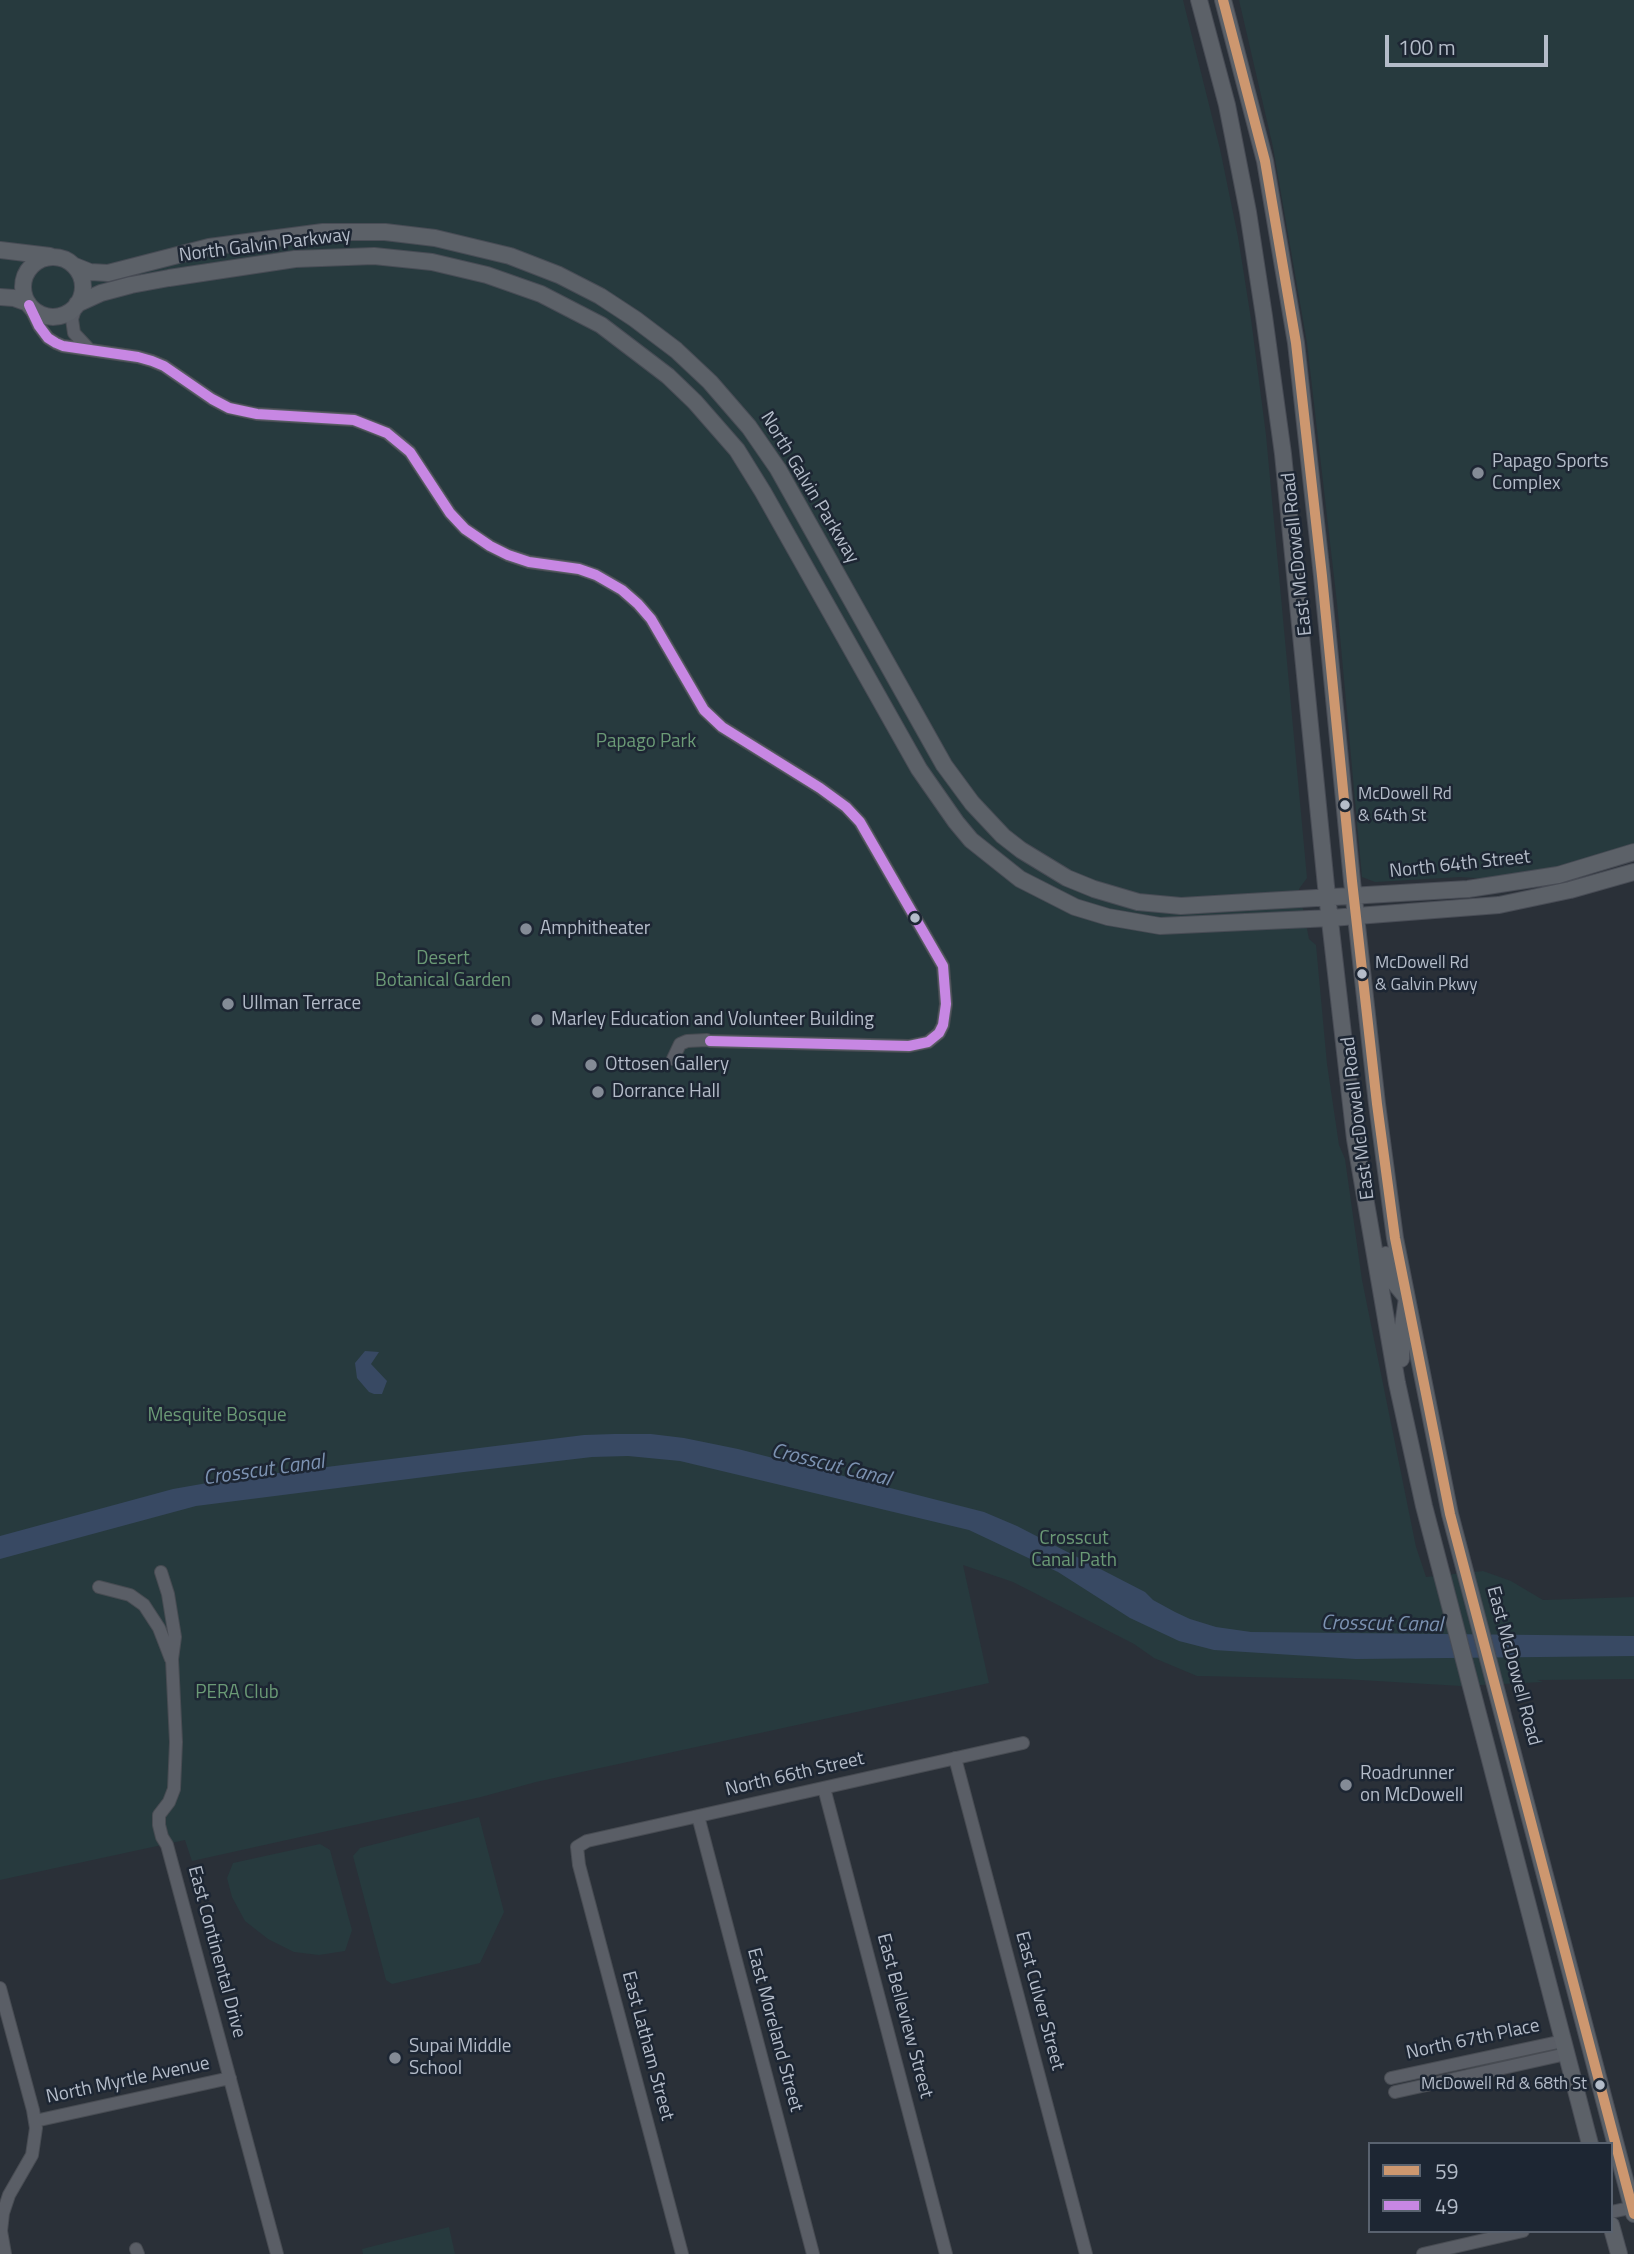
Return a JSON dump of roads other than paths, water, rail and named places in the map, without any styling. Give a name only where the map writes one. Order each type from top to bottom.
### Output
[{"type":"main road","name":"East McDowell Road","points":[[1199,0],[1227,105],[1248,212],[1264,316],[1283,454],[1355,1139],[1402,1408],[1455,1631],[1589,2142]]},
{"type":"main road","name":"East McDowell Road","points":[[1223,0],[1265,161],[1296,343],[1354,896],[1395,1237],[1450,1514],[1633,2209]]},
{"type":"main road","name":"North Galvin Parkway","points":[[75,266],[90,272],[108,273],[209,247],[313,233],[385,232],[435,238],[480,248],[533,264],[579,285],[621,309],[664,340],[710,382],[749,427],[778,469],[944,765],[972,803],[1003,836],[1041,864],[1067,878],[1115,897],[1138,902],[1192,906],[1328,898]]},
{"type":"main road","points":[[0,250],[69,261],[75,266],[83,290],[76,305],[61,316],[52,317],[14,298],[0,298]]},
{"type":"main road","name":"North Galvin Parkway","points":[[76,305],[101,293],[169,278],[295,259],[359,256],[412,259],[464,269],[519,285],[564,304],[617,336],[668,376],[737,450],[930,786],[971,840],[990,856],[1020,879],[1054,898],[1090,912],[1127,921],[1168,926],[1331,918]]},
{"type":"main road","points":[[29,304],[23,287],[29,269],[36,262],[54,257]]},
{"type":"main road","name":"North 64th Street","points":[[1328,898],[1482,888],[1537,879],[1634,852]]},
{"type":"main road","points":[[1602,863],[1607,880]]},
{"type":"main road","points":[[1331,918],[1499,905],[1539,898],[1634,872]]},
{"type":"main road","points":[[1363,1183],[1381,1233],[1390,1276],[1407,1298],[1401,1340],[1402,1408]]},
{"type":"main road","points":[[1555,2015],[1580,2008]]},
{"type":"main road","points":[[1613,2232],[1619,2254]]},
{"type":"street","points":[[29,304],[48,338],[63,346],[152,361],[229,408],[257,414],[354,420],[387,433],[410,452],[450,513],[490,546],[529,562],[579,569],[622,590],[651,619],[704,710],[722,727],[820,788],[846,807],[860,822],[943,966],[946,1004],[939,1033],[928,1042],[909,1046],[693,1040],[680,1044],[673,1059]]},
{"type":"street","points":[[76,305],[72,319],[74,333],[89,349]]},
{"type":"street","name":"East Continental Drive","points":[[161,1572],[168,1594],[175,1637],[172,1659],[176,1706],[176,1767],[174,1789],[169,1802],[159,1815],[159,1825],[167,1844],[277,2254]]},
{"type":"street","name":"East Continental Drive","points":[[99,1587],[130,1595],[144,1605],[159,1628],[172,1659]]},
{"type":"street","name":"North 66th Street","points":[[577,1847],[587,1841],[1023,1743]]},
{"type":"street","name":"East Culver Street","points":[[955,1758],[1086,2254]]},
{"type":"street","name":"East Belleview Street","points":[[824,1788],[946,2254]]},
{"type":"street","name":"East Moreland Street","points":[[698,1816],[813,2254]]},
{"type":"street","name":"East Latham Street","points":[[577,1847],[579,1865],[682,2254]]},
{"type":"street","points":[[0,1988],[35,2122],[36,2137],[32,2155],[9,2195],[3,2213],[5,2254]]},
{"type":"street","name":"North 67th Place","points":[[1391,2078],[1564,2047]]},
{"type":"street","name":"North 67th Place","points":[[1395,2092],[1564,2047]]},
{"type":"street","name":"North Myrtle Avenue","points":[[35,2122],[230,2078]]},
{"type":"street","points":[[1613,2212],[1633,2209]]},
{"type":"street","points":[[1423,2254],[1514,2233]]},
{"type":"water","points":[[365,1351],[379,1352],[371,1364],[387,1381],[382,1394],[369,1392],[357,1378],[355,1363]]},
{"type":"water","points":[[651,1434],[738,1449],[984,1512],[1017,1526],[1145,1592],[1153,1600],[1175,1612],[1216,1627],[1251,1632],[1634,1636],[1634,1656],[1356,1659],[1214,1650],[1179,1641],[1130,1618],[1058,1572],[969,1530],[680,1461],[628,1456],[592,1457],[196,1506],[0,1559],[0,1536],[173,1489],[230,1479],[584,1435]]},
{"type":"place","name":"Papago Sports Complex","points":[[1478,473]]},
{"type":"place","name":"McDowell Rd & 64th St","points":[[1345,805]]},
{"type":"place","name":"Amphitheater","points":[[526,929]]},
{"type":"place","name":"McDowell Rd & Galvin Pkwy","points":[[1362,974]]},
{"type":"place","name":"Ullman Terrace","points":[[228,1004]]},
{"type":"place","name":"Marley Education and Volunteer Building","points":[[537,1020]]},
{"type":"place","name":"Ottosen Gallery","points":[[591,1065]]},
{"type":"place","name":"Dorrance Hall","points":[[598,1092]]},
{"type":"place","name":"Roadrunner on McDowell","points":[[1346,1785]]},
{"type":"place","name":"Supai Middle School","points":[[395,2058]]},
{"type":"place","name":"McDowell Rd & 68th St","points":[[1600,2085]]},
{"type":"park label","name":"Papago Park","points":[[646,742]]},
{"type":"park label","name":"Desert Botanical Garden","points":[[443,970]]},
{"type":"park label","name":"Mesquite Bosque","points":[[217,1416]]},
{"type":"park label","name":"Crosscut Canal Path","points":[[1074,1550]]},
{"type":"park label","name":"PERA Club","points":[[237,1693]]},
{"type":"water label","name":"Crosscut Canal","points":[[831,1466]]},
{"type":"water label","name":"Crosscut Canal","points":[[264,1471]]},
{"type":"water label","name":"Crosscut Canal","points":[[1382,1625]]}]
